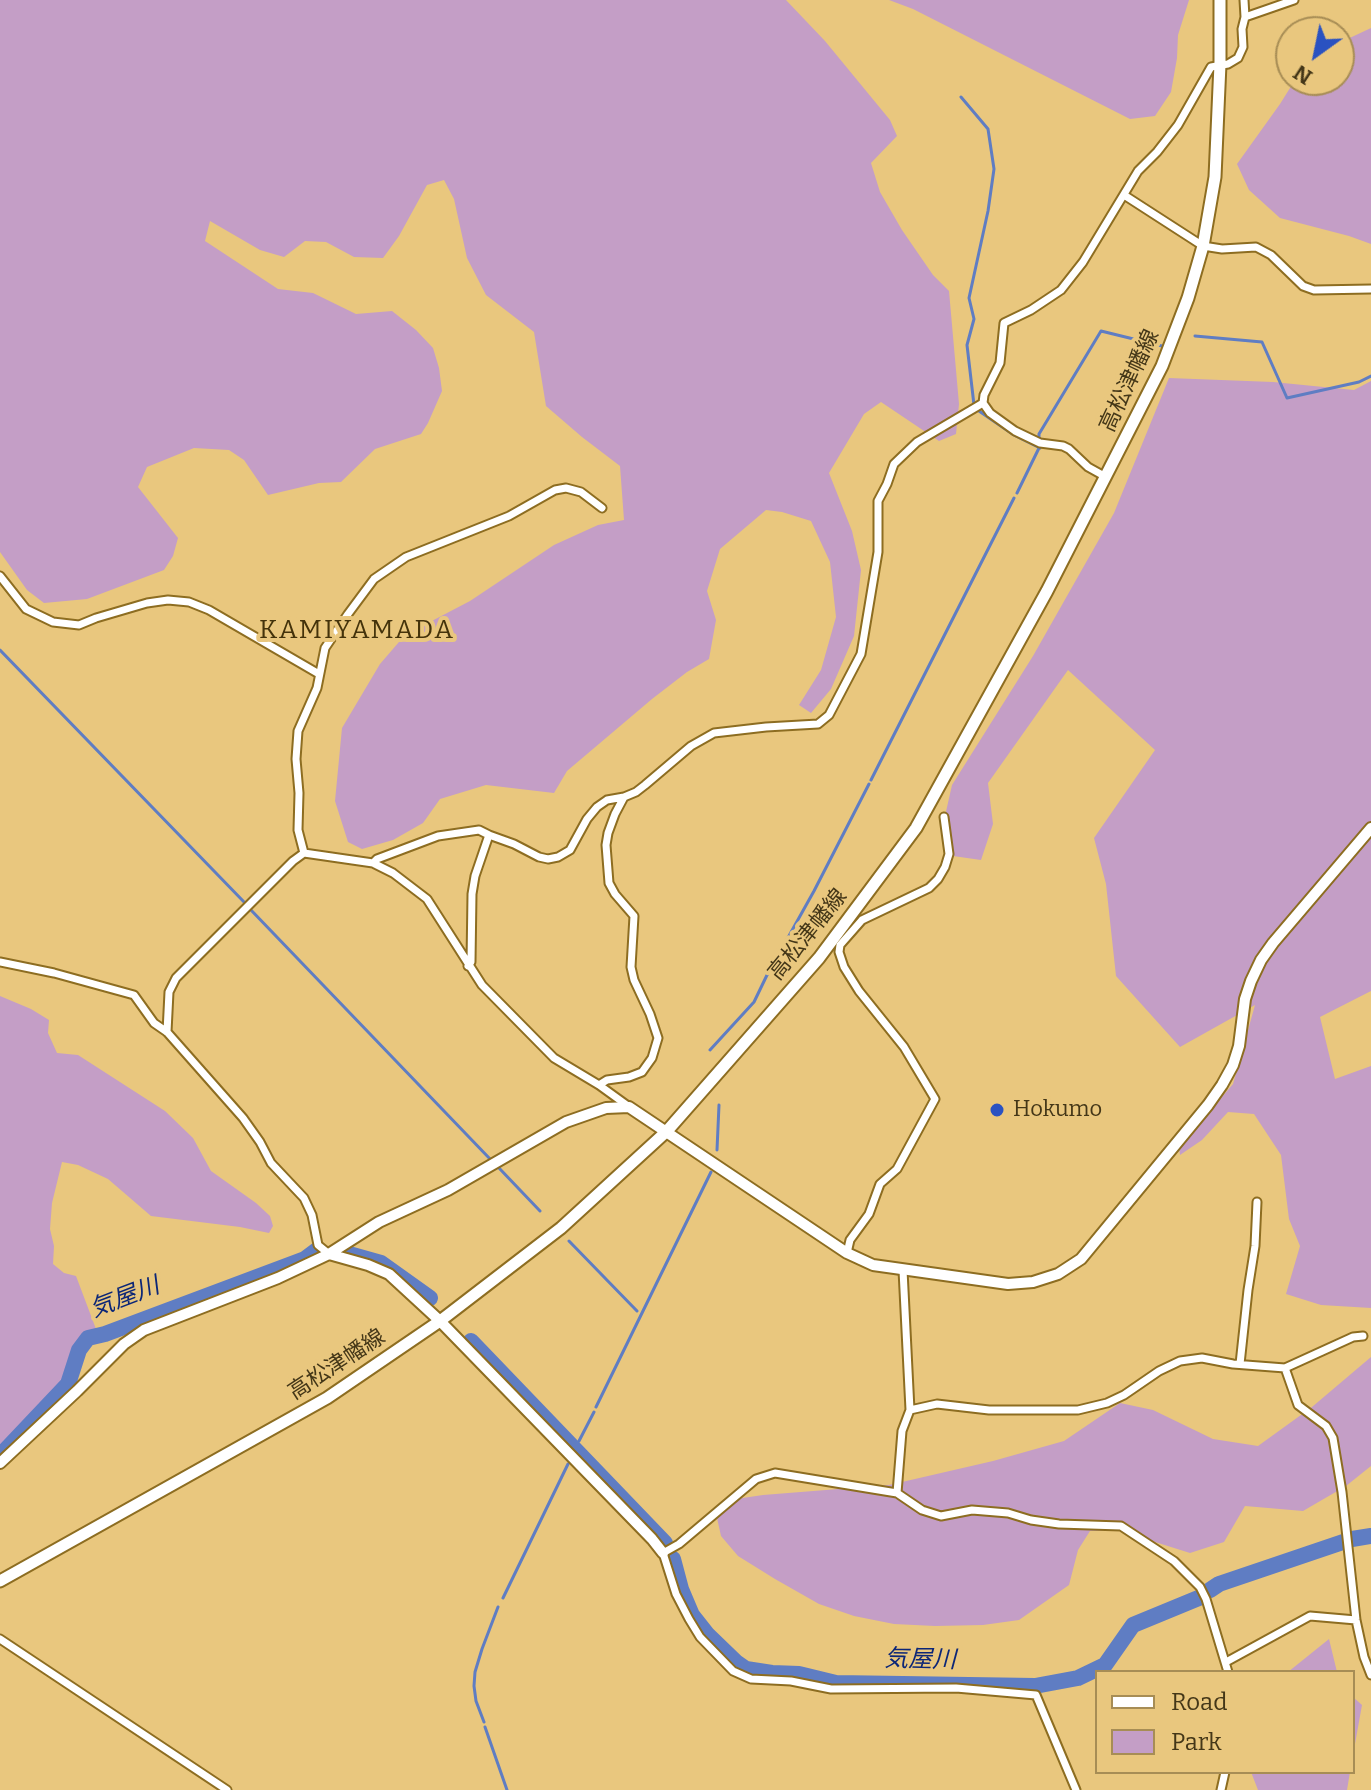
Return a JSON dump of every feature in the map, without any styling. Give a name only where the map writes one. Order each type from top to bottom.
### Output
[{"type":"main road","name":"高松津幡線","points":[[0,1581],[327,1398],[440,1321],[561,1228],[667,1131],[819,958],[916,828],[1047,591],[1162,366],[1188,298],[1203,246],[1215,177],[1220,0]]},
{"type":"street","points":[[1106,477],[1088,467],[1069,449],[1040,443],[1015,431],[990,413],[983,403],[1000,363],[1004,323],[1061,290],[1083,262],[1138,171],[1178,125],[1211,67],[1228,64],[1238,58],[1243,47],[1244,0]]},
{"type":"street","points":[[1245,17],[1294,0]]},
{"type":"street","points":[[1124,195],[1203,246],[1222,249],[1256,247],[1271,255],[1303,286],[1314,290],[1371,289]]},
{"type":"street","points":[[373,863],[438,836],[479,830],[539,857],[558,857],[570,850],[597,807],[645,785],[691,746],[714,733],[818,724],[829,715],[861,654],[878,552],[878,501],[894,464],[917,442],[983,403]]},
{"type":"street","points":[[304,853],[298,830],[298,731],[317,688],[325,648],[374,579],[406,557],[509,516],[555,490],[566,488],[581,492],[602,508]]},
{"type":"street","points":[[0,576],[26,609],[53,622],[79,625],[147,603],[168,600],[189,602],[209,610],[319,674]]},
{"type":"street","points":[[599,1085],[607,1080],[642,1072],[652,1058],[658,1038],[631,967],[634,916],[609,883],[608,833],[624,797]]},
{"type":"street","points":[[847,1253],[850,1240],[869,1214],[880,1184],[897,1169],[935,1099],[904,1047],[859,991],[839,952],[843,940],[862,920],[929,888],[938,879],[949,854],[944,817]]},
{"type":"street","points":[[304,853],[373,863],[393,873],[427,899],[482,985],[554,1058],[599,1085],[847,1253],[873,1265],[1008,1284],[1033,1282],[1058,1274],[1081,1259],[1208,1105],[1233,1065],[1239,1046],[1245,999],[1261,960],[1371,828]]},
{"type":"street","points":[[468,966],[471,962],[472,894],[489,835]]},
{"type":"street","points":[[167,1032],[169,992],[176,978],[304,853]]},
{"type":"street","points":[[862,901],[877,912]]},
{"type":"street","points":[[0,962],[134,995],[154,1023],[167,1032],[243,1118],[271,1163],[304,1198],[312,1215],[318,1245],[329,1254],[389,1274],[440,1321],[565,1449],[663,1553],[676,1594],[689,1619],[700,1637],[733,1671],[751,1679],[791,1681],[831,1689],[956,1688],[1036,1695],[1076,1790]]},
{"type":"street","points":[[0,1463],[124,1344],[144,1330],[278,1278],[329,1254],[379,1222],[448,1190],[566,1122],[606,1108],[629,1107]]},
{"type":"street","points":[[1240,1364],[1255,1246],[1257,1202]]},
{"type":"street","points":[[897,1493],[902,1431],[910,1410],[903,1270]]},
{"type":"street","points":[[910,1410],[937,1404],[989,1410],[1078,1410],[1124,1395],[1180,1361],[1202,1358],[1285,1368],[1353,1337],[1363,1336]]},
{"type":"street","points":[[1285,1368],[1298,1405],[1326,1426],[1333,1438],[1356,1620],[1371,1675]]},
{"type":"street","points":[[663,1553],[679,1544],[756,1479],[775,1473],[897,1493],[922,1510],[941,1516],[972,1510],[1008,1513],[1059,1524],[1121,1526],[1174,1561],[1200,1587],[1228,1670]]},
{"type":"street","points":[[1226,1662],[1310,1616],[1356,1620]]},
{"type":"street","points":[[0,1639],[227,1790]]},
{"type":"green space","points":[[0,0],[786,0],[825,41],[890,120],[897,136],[871,163],[880,192],[902,230],[933,275],[949,291],[959,404],[956,434],[939,441],[881,402],[864,414],[829,473],[852,531],[861,570],[854,636],[831,689],[811,713],[799,705],[821,670],[836,617],[830,562],[811,521],[766,510],[720,549],[707,591],[716,620],[709,659],[652,699],[567,771],[554,793],[486,785],[440,799],[423,823],[393,840],[362,849],[348,842],[335,801],[342,728],[380,664],[405,635],[470,601],[554,545],[598,525],[624,520],[620,466],[546,406],[534,332],[486,295],[467,258],[454,199],[444,180],[427,185],[383,258],[354,257],[326,242],[305,241],[284,257],[260,250],[210,221],[205,241],[278,289],[313,293],[356,314],[392,311],[416,330],[433,348],[442,391],[421,434],[375,449],[341,482],[319,483],[268,495],[244,460],[229,450],[194,448],[147,467],[138,487],[178,538],[173,556],[164,570],[87,599],[44,603],[27,590],[0,552]]},
{"type":"green space","points":[[889,0],[1189,0],[1178,35],[1171,92],[1155,116],[1130,119],[913,9]]},
{"type":"green space","points":[[1371,28],[1371,244],[1280,218],[1249,190],[1237,164],[1285,96],[1355,96],[1355,36]]},
{"type":"green space","points":[[1169,378],[1273,382],[1354,390],[1371,381],[1371,991],[1320,1017],[1335,1079],[1371,1066],[1371,1308],[1321,1305],[1286,1294],[1300,1246],[1289,1219],[1281,1155],[1254,1114],[1228,1112],[1202,1140],[1180,1155],[1179,1147],[1233,1084],[1255,1005],[1180,1047],[1116,976],[1106,884],[1094,838],[1155,750],[1068,670],[988,783],[993,824],[981,860],[953,856],[945,816],[952,785],[1033,656],[1114,513]]},
{"type":"green space","points":[[0,996],[49,1020],[48,1033],[57,1053],[78,1055],[165,1111],[193,1138],[211,1171],[256,1203],[270,1216],[273,1226],[269,1233],[151,1216],[108,1179],[78,1165],[62,1162],[52,1203],[50,1229],[54,1246],[53,1264],[64,1273],[76,1276],[96,1329],[57,1387],[0,1446]]},
{"type":"green space","points":[[1371,1357],[1371,1466],[1346,1486],[1303,1511],[1245,1506],[1224,1542],[1190,1553],[1117,1530],[1090,1531],[1078,1550],[1069,1585],[1019,1620],[983,1625],[935,1626],[894,1624],[854,1616],[819,1604],[775,1579],[738,1556],[721,1536],[717,1518],[729,1500],[889,1485],[993,1461],[1064,1441],[1120,1403],[1153,1410],[1213,1439],[1258,1446],[1312,1407]]},
{"type":"green space","points":[[1329,1639],[1337,1670],[1290,1670]]},
{"type":"green space","points":[[1355,1699],[1362,1705],[1355,1744]]},
{"type":"green space","points":[[1252,1774],[1350,1774],[1347,1790],[1258,1790]]},
{"type":"waterway","points":[[961,97],[988,129],[994,169],[969,298],[974,319],[967,345],[974,405]]},
{"type":"waterway","points":[[1039,438],[1101,331],[1162,346]]},
{"type":"waterway","points":[[1195,336],[1262,342],[1287,398],[1359,382],[1371,376]]},
{"type":"waterway","points":[[979,411],[1040,448]]},
{"type":"waterway","points":[[1017,493],[1040,446]]},
{"type":"waterway","points":[[871,780],[1014,498]]},
{"type":"waterway","points":[[0,650],[245,903]]},
{"type":"waterway","points":[[771,968],[869,784]]},
{"type":"waterway","points":[[250,909],[491,1160]]},
{"type":"waterway","points":[[710,1050],[754,1002],[768,973]]},
{"type":"waterway","points":[[717,1150],[719,1105]]},
{"type":"waterway","points":[[499,1168],[540,1211]]},
{"type":"waterway","points":[[596,1407],[711,1172]]},
{"type":"waterway","points":[[569,1241],[637,1311]]},
{"type":"waterway","name":"気屋川","points":[[0,1456],[68,1384],[79,1350],[88,1338],[305,1259],[317,1250]]},
{"type":"waterway","name":"気屋川","points":[[349,1254],[381,1263],[430,1298]]},
{"type":"waterway","name":"気屋川","points":[[471,1341],[665,1543]]},
{"type":"waterway","points":[[579,1441],[594,1412]]},
{"type":"waterway","points":[[503,1598],[568,1464]]},
{"type":"waterway","name":"気屋川","points":[[1352,1539],[1371,1536]]},
{"type":"waterway","name":"気屋川","points":[[1210,1590],[1219,1584],[1343,1542]]},
{"type":"waterway","name":"気屋川","points":[[673,1559],[692,1615],[736,1662],[746,1669],[799,1674],[836,1683],[1035,1686],[1078,1678],[1105,1665],[1133,1625],[1201,1597]]},
{"type":"waterway","points":[[484,1722],[476,1701],[475,1672],[498,1607]]},
{"type":"waterway","points":[[485,1727],[507,1790]]},
{"type":"place","name":"Hokumo","points":[[997,1110]]},
{"type":"district","name":"KAMIYAMADA","points":[[357,631]]}]
